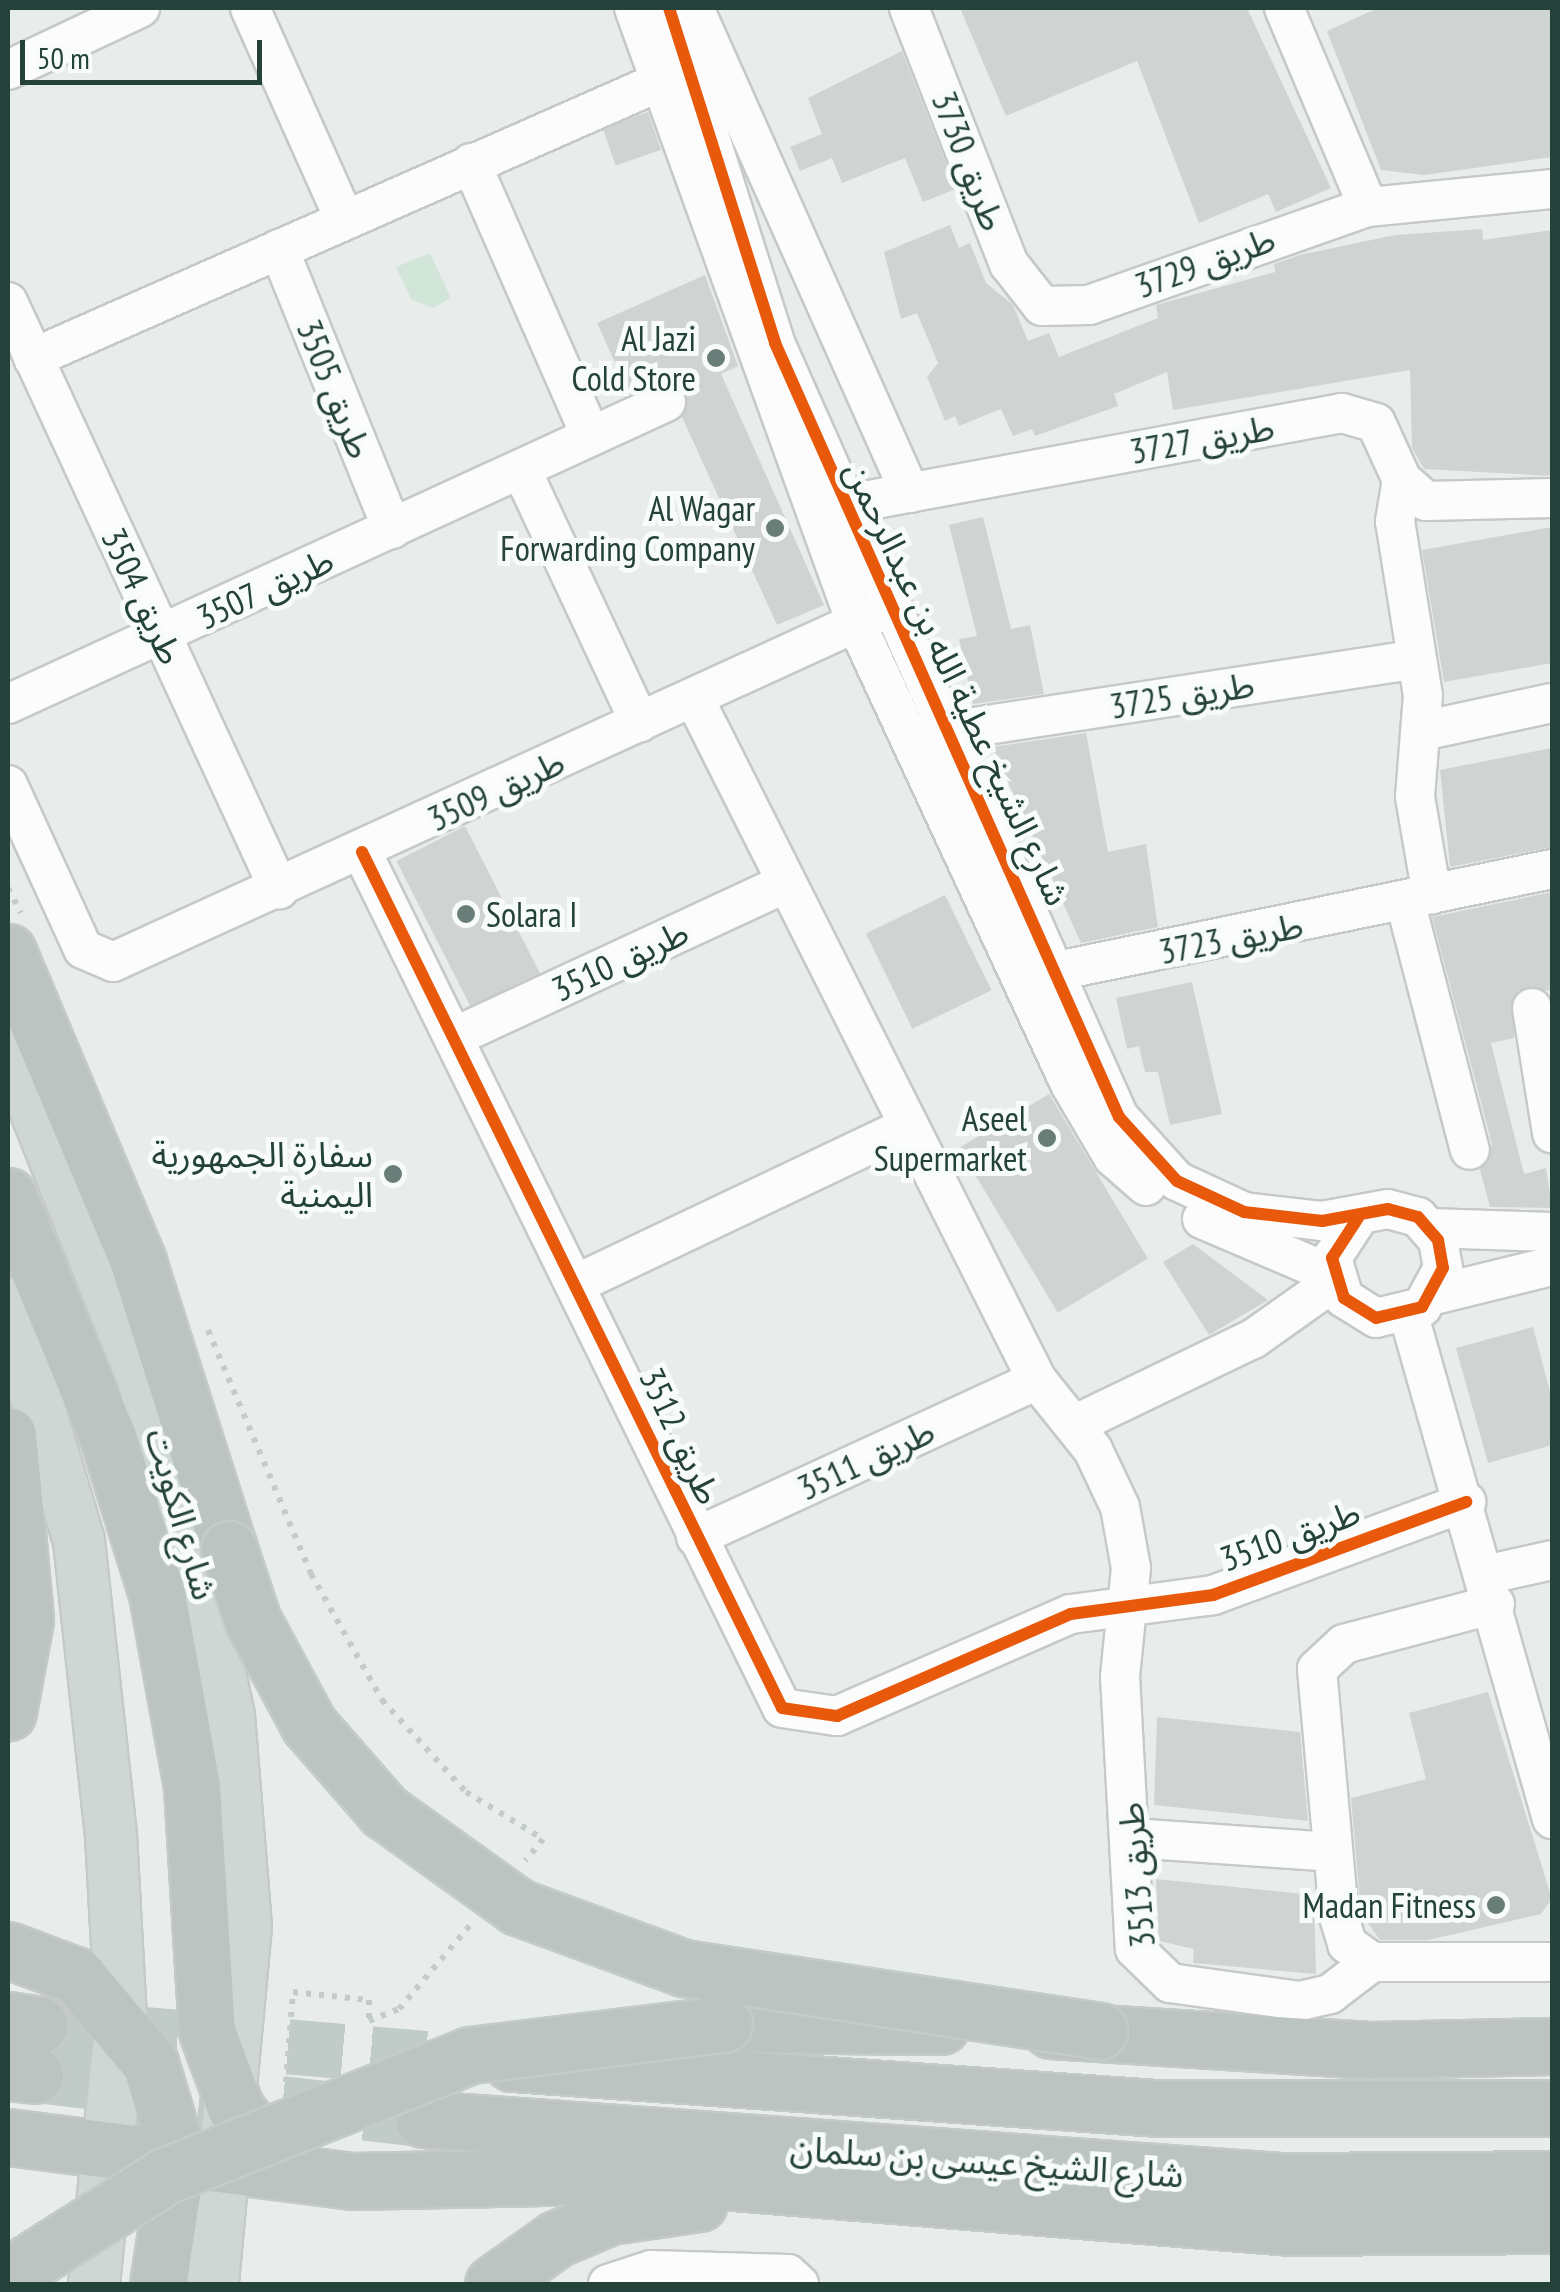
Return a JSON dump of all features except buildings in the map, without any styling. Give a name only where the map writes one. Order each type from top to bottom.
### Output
[{"type":"highway","points":[[8,952],[138,1262],[253,1622],[309,1725],[384,1811],[518,1907],[684,1968],[1099,2031]]},
{"type":"highway","points":[[8,1196],[108,1438],[156,1594],[192,1787],[201,1997],[226,2086],[214,2149]]},
{"type":"highway","points":[[8,1434],[26,1620],[8,1712]]},
{"type":"highway","points":[[8,1950],[77,1976],[121,2018],[214,2149]]},
{"type":"highway","points":[[158,2284],[214,2149],[242,2010]]},
{"type":"highway","points":[[8,2276],[165,2176],[470,2055],[724,2024],[1099,2031],[1373,2050],[1552,2046]]},
{"type":"highway","name":"شارع الشيخ عيسى بن سلمان","points":[[428,2058],[1157,2108],[1552,2108]]},
{"type":"highway","name":"شارع الشيخ عيسى بن سلمان","points":[[423,2119],[1280,2180],[1552,2179]]},
{"type":"highway","points":[[8,2137],[115,2148],[214,2149],[352,2181],[645,2174],[853,2195],[1290,2227],[1552,2225]]},
{"type":"highway","points":[[492,2284],[556,2239],[610,2216],[853,2195]]},
{"type":"main road","name":"شارع الكويت","points":[[8,1042],[141,1374],[216,1636],[244,1844],[242,2010]]},
{"type":"main road","points":[[8,1303],[78,1541],[121,2018],[115,2148],[94,2284]]},
{"type":"main road","points":[[213,2284],[214,2149]]},
{"type":"street","points":[[8,70],[140,8]]},
{"type":"street","points":[[250,8],[345,220]]},
{"type":"street","name":"شارع الشيخ عطية الله بن عبدالرحمن","points":[[634,8],[674,76],[775,343],[826,509],[1070,1084],[1097,1136],[1143,1169],[1290,1257],[1334,1278]]},
{"type":"street","name":"شارع الشيخ عطية الله بن عبدالرحمن","points":[[668,8],[674,76]]},
{"type":"street","points":[[694,8],[910,493]]},
{"type":"street","name":"طريق 3730","points":[[909,8],[1009,264],[1042,306]]},
{"type":"street","points":[[1284,8],[1368,207]]},
{"type":"street","points":[[33,358],[674,76]]},
{"type":"street","points":[[471,163],[588,430]]},
{"type":"street","name":"طريق 3729","points":[[1042,306],[1089,305],[1368,207],[1552,189]]},
{"type":"street","name":"طريق 3505","points":[[279,249],[392,528]]},
{"type":"street","name":"طريق 3504","points":[[8,302],[280,889]]},
{"type":"street","name":"طريق 3507","points":[[8,704],[521,469],[588,430],[666,402]]},
{"type":"street","name":"طريق 3727","points":[[826,509],[1342,413],[1376,424],[1402,480]]},
{"type":"street","points":[[521,469],[640,723]]},
{"type":"street","points":[[1470,1150],[1418,898],[1415,797],[1422,731],[1416,659],[1394,521],[1402,480],[1442,504],[1552,498]]},
{"type":"street","name":"شارع الشيخ عطية الله بن عبدالرحمن","points":[[872,615],[948,731],[1143,1169],[1244,1212],[1358,1218]]},
{"type":"street","name":"طريق 3509","points":[[8,785],[83,949],[101,961],[280,889],[872,615]]},
{"type":"street","name":"طريق 3725","points":[[948,731],[1416,659]]},
{"type":"street","points":[[694,698],[1037,1380],[1074,1426],[1120,1506],[1130,1600]]},
{"type":"street","points":[[1422,731],[1552,702]]},
{"type":"street","name":"طريق 3512","points":[[362,852],[576,1284],[766,1689],[795,1715],[837,1716],[1071,1614],[1130,1600]]},
{"type":"street","name":"طريق 3723","points":[[1057,972],[1552,869]]},
{"type":"street","name":"طريق 3510","points":[[454,1037],[786,883]]},
{"type":"street","points":[[1532,1008],[1552,1133]]},
{"type":"street","points":[[576,1284],[907,1128]]},
{"type":"street","points":[[1074,1426],[1288,1319],[1334,1278],[1337,1242],[1358,1218],[1388,1209],[1430,1228],[1552,1232]]},
{"type":"street","points":[[1406,1310],[1444,1268],[1430,1228]]},
{"type":"street","points":[[1288,1319],[1297,1278],[1290,1257]]},
{"type":"street","points":[[1254,1339],[1406,1310],[1552,1266]]},
{"type":"street","points":[[1334,1278],[1406,1310],[1492,1589],[1552,1819]]},
{"type":"street","name":"طريق 3511","points":[[696,1537],[1037,1380]]},
{"type":"street","name":"طريق 3510","points":[[1130,1600],[1213,1595],[1466,1502]]},
{"type":"street","points":[[1552,1560],[1492,1589],[1324,1656],[1314,1685],[1331,1852],[1347,1944],[1372,1962],[1552,1962]]},
{"type":"street","name":"طريق 3513","points":[[1130,1600],[1120,1676],[1132,1838],[1135,1949],[1170,1983],[1310,2000],[1372,1962]]},
{"type":"street","points":[[1132,1838],[1331,1852]]},
{"type":"street","points":[[608,2284],[651,2270],[788,2274],[799,2284]]},
{"type":"green space","points":[[430,253],[451,298],[433,308],[411,299],[396,267]]},
{"type":"tunnel","points":[[40,2025],[428,2058]]},
{"type":"tunnel","points":[[35,2075],[423,2119]]},
{"type":"cycle path","points":[[669,8],[775,343],[1119,1117],[1177,1181],[1244,1212],[1322,1221],[1388,1209],[1418,1217],[1438,1240],[1443,1268],[1422,1307],[1376,1318],[1344,1298],[1332,1258],[1358,1218]]},
{"type":"cycle path","points":[[362,852],[782,1708],[837,1716],[1071,1614],[1213,1595],[1466,1502]]},
{"type":"place","name":"Al Jazi Cold Store","points":[[716,358]]},
{"type":"place","name":"Al Wagar Forwarding Company","points":[[775,528]]},
{"type":"place","name":"Solara I","points":[[466,914]]},
{"type":"place","name":"Aseel Supermarket","points":[[1047,1138]]},
{"type":"place","name":"سفارة الجمهورية اليمنية","points":[[393,1174]]},
{"type":"place","name":"Madan Fitness","points":[[1496,1905]]}]
